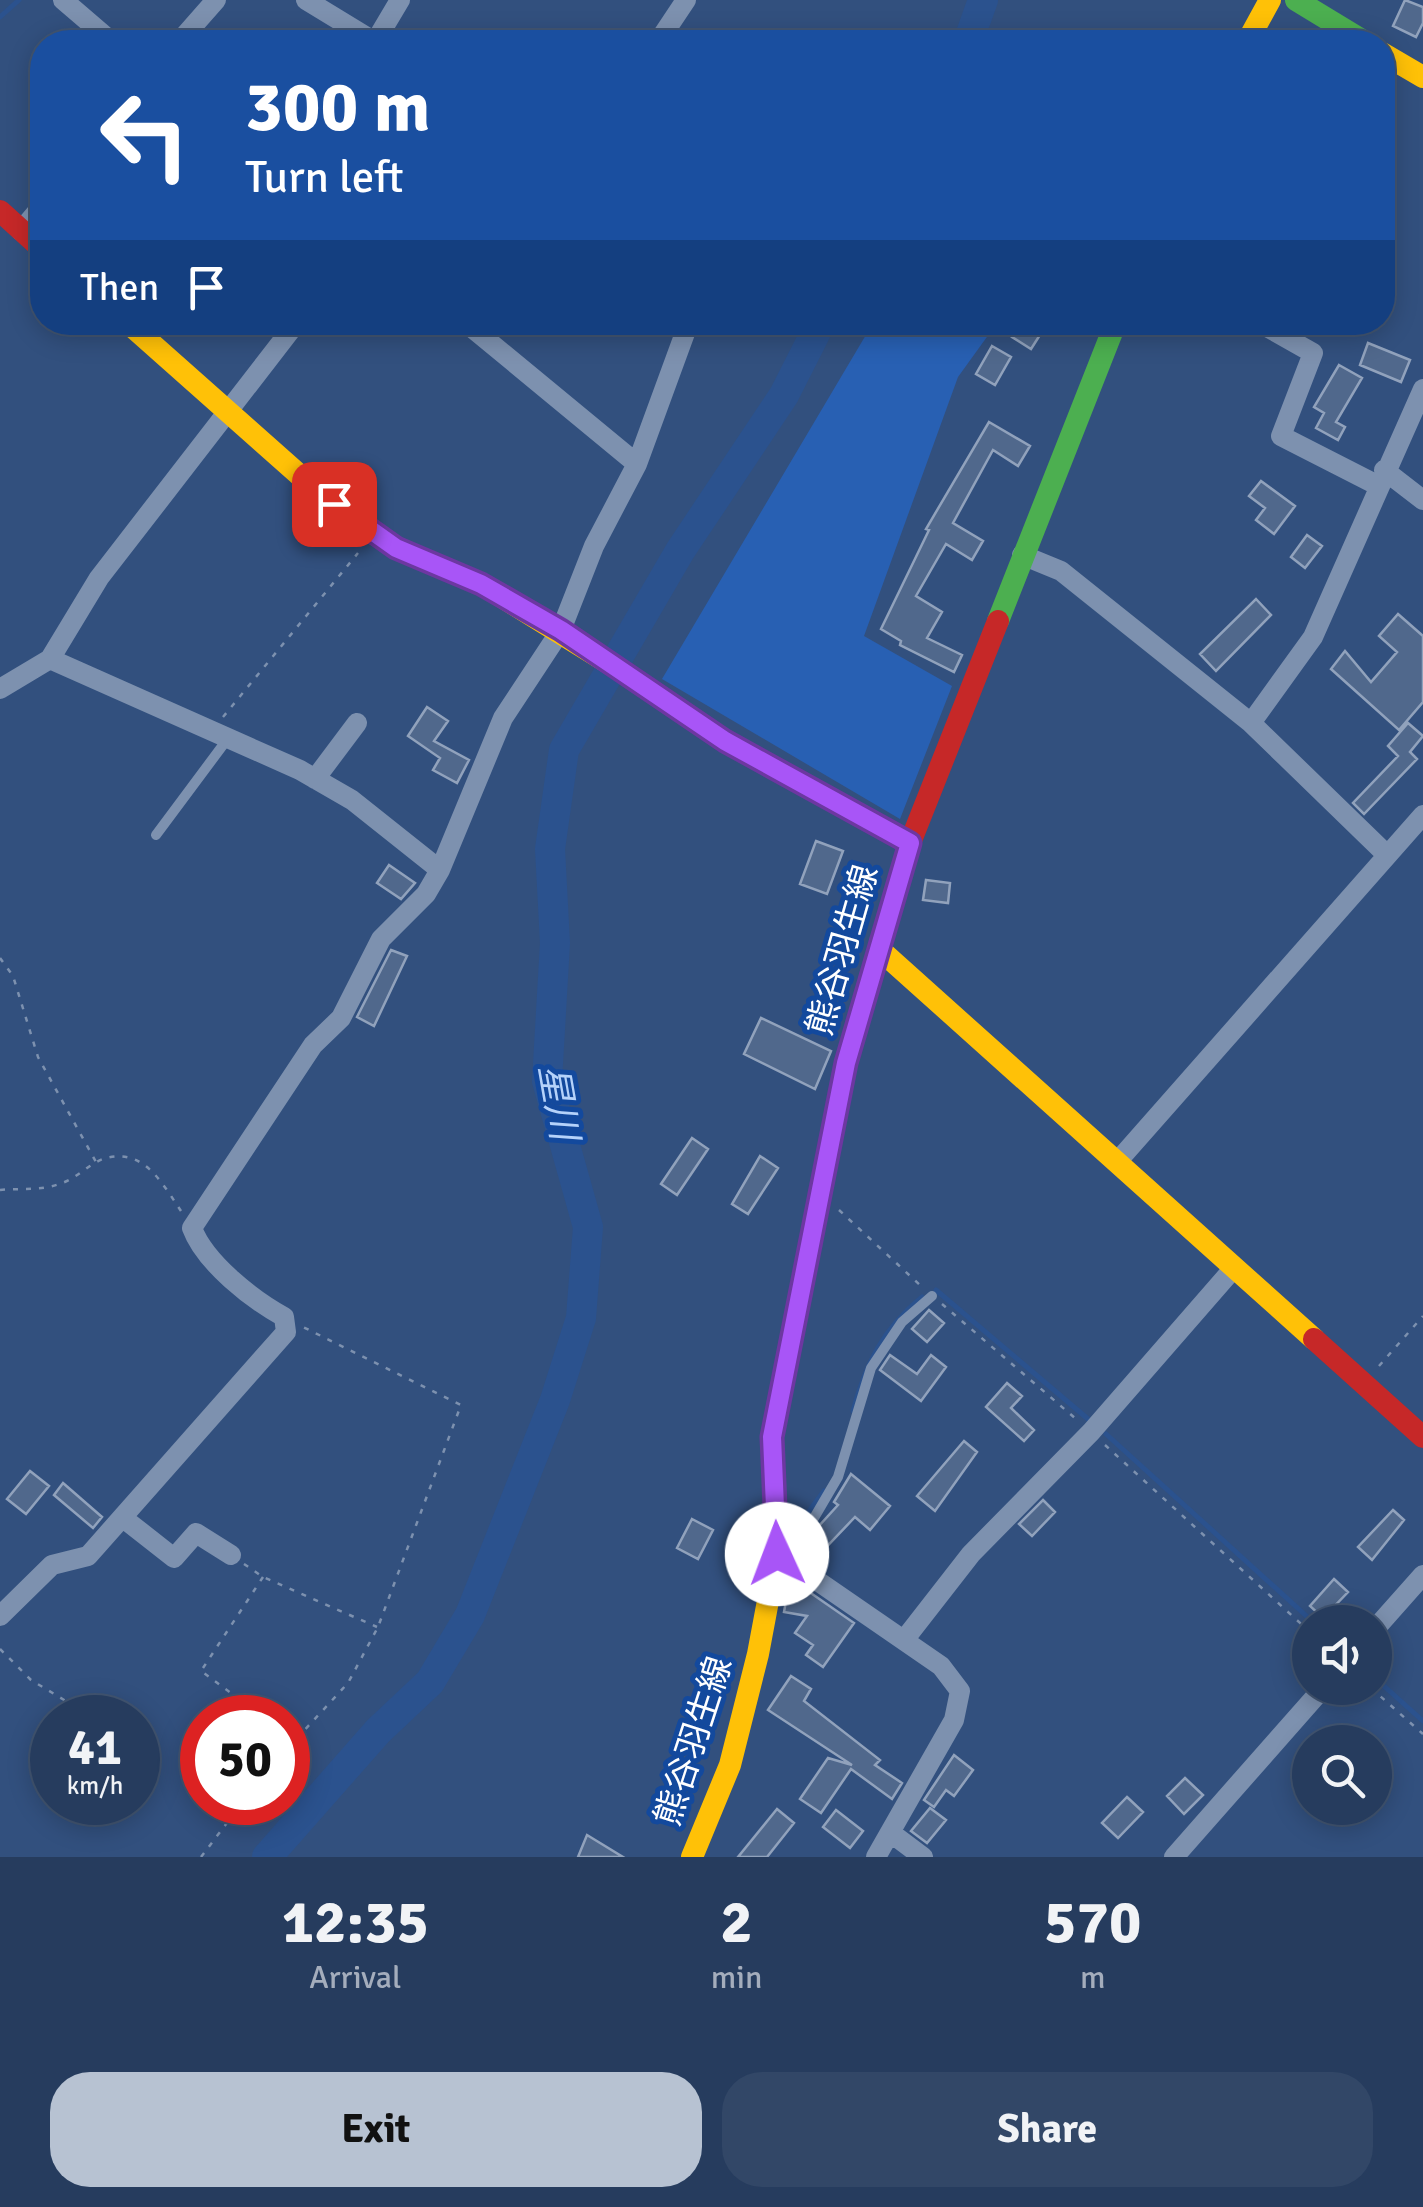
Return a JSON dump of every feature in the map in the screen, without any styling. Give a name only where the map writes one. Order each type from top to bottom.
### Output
[{"type":"street","points":[[63,0],[98,30]]},
{"type":"street","points":[[190,30],[216,0]]},
{"type":"street","points":[[306,0],[355,30]]},
{"type":"street","points":[[382,30],[400,0]]},
{"type":"street","points":[[666,30],[686,0]]},
{"type":"street","points":[[1253,30],[1270,0]]},
{"type":"street","points":[[1296,0],[1345,30]]},
{"type":"street","points":[[1395,61],[1423,77]]},
{"type":"street","points":[[0,211],[30,239]]},
{"type":"street","points":[[21,231],[30,220]]},
{"type":"street","points":[[142,335],[349,519],[396,548],[481,584],[568,635],[725,741],[910,843]]},
{"type":"street","points":[[0,688],[50,660],[98,578],[288,335]]},
{"type":"street","points":[[482,335],[638,464]]},
{"type":"street","points":[[0,1616],[52,1565],[88,1556],[286,1332],[284,1318],[264,1306],[228,1272],[192,1228],[313,1045],[341,1018],[380,938],[426,894],[440,870],[503,718],[568,635],[594,546],[638,464],[684,335]]},
{"type":"street","name":"熊谷羽生線","points":[[692,1857],[730,1765],[777,1554],[772,1437],[846,1063],[910,843],[1111,335]]},
{"type":"street","points":[[1281,335],[1313,353],[1281,436],[1423,500]]},
{"type":"street","points":[[1252,723],[1312,637],[1423,388]]},
{"type":"street","points":[[1022,555],[1061,571],[1252,723],[1387,855]]},
{"type":"street","points":[[50,660],[221,732],[315,779],[352,800],[440,870]]},
{"type":"street","points":[[315,779],[357,723]]},
{"type":"street","points":[[1117,1162],[1423,815]]},
{"type":"street","points":[[879,949],[1423,1436]]},
{"type":"street","points":[[904,1640],[971,1554],[1091,1432],[1234,1268]]},
{"type":"street","points":[[123,1518],[174,1558],[196,1533],[230,1554]]},
{"type":"street","points":[[777,1554],[941,1666],[960,1691],[954,1720],[876,1857]]},
{"type":"street","points":[[1392,1610],[1423,1575]]},
{"type":"street","points":[[1174,1857],[1309,1705]]},
{"type":"street","points":[[891,1832],[923,1857]]},
{"type":"lane","points":[[156,835],[221,732]]},
{"type":"lane","points":[[777,1554],[814,1518],[838,1477],[871,1368],[902,1322],[932,1296]]},
{"type":"path","points":[[221,732],[358,552]]},
{"type":"path","points":[[0,958],[13,976],[38,1057],[97,1163]]},
{"type":"path","points":[[0,1190],[64,1183],[104,1158],[135,1158],[154,1172],[192,1228]]},
{"type":"path","points":[[819,1192],[1292,1616]]},
{"type":"path","points":[[1365,1382],[1423,1316]]},
{"type":"path","points":[[284,1318],[461,1405],[378,1627],[348,1683],[310,1722]]},
{"type":"path","points":[[230,1554],[263,1577],[378,1627]]},
{"type":"path","points":[[235,1695],[201,1670],[263,1577]]},
{"type":"path","points":[[0,1648],[31,1680],[56,1695]]},
{"type":"path","points":[[1390,1705],[1423,1734]]},
{"type":"path","points":[[200,1857],[225,1825]]},
{"type":"shaded area","points":[[866,335],[988,335],[958,377],[864,636],[952,686],[900,819],[662,679]]},
{"type":"building","points":[[1405,0],[1423,7],[1423,23],[1416,37],[1393,26]]},
{"type":"building","points":[[1013,335],[1040,335],[1031,349]]},
{"type":"building","points":[[1368,343],[1410,360],[1401,382],[1360,365]]},
{"type":"building","points":[[992,346],[1011,357],[995,385],[976,374]]},
{"type":"building","points":[[1339,365],[1362,378],[1336,422],[1345,427],[1338,440],[1316,428],[1324,413],[1314,407]]},
{"type":"building","points":[[989,422],[1030,446],[1018,466],[993,450],[953,523],[983,541],[972,560],[946,544],[916,596],[942,612],[927,638],[962,655],[954,672],[900,645],[901,641],[881,629],[929,530],[926,529]]},
{"type":"building","points":[[1261,481],[1295,506],[1274,534],[1256,520],[1265,508],[1249,496]]},
{"type":"building","points":[[1307,535],[1322,546],[1305,568],[1291,557]]},
{"type":"building","points":[[1256,599],[1271,615],[1216,671],[1200,654]]},
{"type":"building","points":[[1398,614],[1423,636],[1423,702],[1399,730],[1331,669],[1345,651],[1371,682],[1397,652],[1379,636]]},
{"type":"building","points":[[427,707],[448,721],[434,741],[469,760],[457,783],[433,770],[440,758],[408,736]]},
{"type":"building","points":[[1408,723],[1423,736],[1410,752],[1417,759],[1364,814],[1353,803],[1398,756],[1388,746]]},
{"type":"building","points":[[816,841],[843,851],[827,894],[800,884]]},
{"type":"building","points":[[389,865],[415,883],[401,899],[377,883]]},
{"type":"building","points":[[926,880],[950,883],[948,903],[923,900]]},
{"type":"building","points":[[391,950],[407,956],[374,1026],[357,1017]]},
{"type":"building","points":[[761,1018],[831,1051],[815,1089],[744,1054]]},
{"type":"building","points":[[692,1138],[708,1149],[677,1195],[661,1184]]},
{"type":"building","points":[[760,1156],[778,1168],[748,1214],[732,1204]]},
{"type":"building","points":[[929,1310],[944,1323],[927,1342],[912,1329]]},
{"type":"building","points":[[890,1355],[917,1374],[931,1355],[946,1367],[921,1401],[880,1370]]},
{"type":"building","points":[[1007,1383],[1022,1396],[1011,1408],[1034,1430],[1024,1441],[986,1407]]},
{"type":"building","points":[[964,1441],[977,1452],[935,1511],[917,1496]]},
{"type":"building","points":[[30,1471],[49,1486],[26,1514],[7,1499]]},
{"type":"building","points":[[851,1474],[890,1506],[870,1530],[855,1517],[813,1561],[797,1550],[838,1505],[834,1502]]},
{"type":"building","points":[[63,1483],[102,1517],[93,1528],[54,1495]]},
{"type":"building","points":[[1043,1500],[1055,1512],[1032,1536],[1019,1524]]},
{"type":"building","points":[[1393,1510],[1404,1520],[1372,1560],[1358,1547]]},
{"type":"building","points":[[692,1519],[713,1530],[698,1559],[677,1548]]},
{"type":"building","points":[[1334,1579],[1348,1592],[1336,1605],[1311,1605]]},
{"type":"building","points":[[789,1585],[802,1587],[854,1623],[823,1667],[806,1655],[813,1645],[795,1633],[807,1616],[784,1612]]},
{"type":"building","points":[[791,1676],[811,1689],[804,1701],[880,1760],[875,1765],[902,1783],[892,1799],[851,1769],[821,1813],[800,1799],[828,1758],[852,1765],[768,1710]]},
{"type":"building","points":[[954,1755],[973,1770],[954,1796],[946,1790],[934,1807],[924,1800]]},
{"type":"building","points":[[1185,1778],[1203,1795],[1184,1814],[1167,1796]]},
{"type":"building","points":[[1127,1797],[1143,1812],[1118,1838],[1102,1823]]},
{"type":"building","points":[[930,1808],[946,1820],[927,1843],[911,1831]]},
{"type":"building","points":[[777,1809],[794,1823],[767,1857],[738,1857]]},
{"type":"building","points":[[836,1810],[863,1831],[850,1848],[823,1827]]},
{"type":"building","points":[[587,1835],[623,1857],[578,1857]]},
{"type":"waterway","points":[[0,17],[19,0]]},
{"type":"waterway","name":"星川","points":[[972,30],[983,0]]},
{"type":"waterway","name":"星川","points":[[267,1857],[378,1731],[430,1682],[470,1615],[555,1400],[581,1318],[588,1227],[547,1081],[555,943],[550,849],[564,750],[680,551],[784,395],[814,335]]},
{"type":"waterway","points":[[936,1290],[1088,1419]]},
{"type":"waterway","points":[[853,1411],[864,1377],[886,1334],[922,1297]]},
{"type":"waterway","points":[[1106,1434],[1294,1605]]},
{"type":"waterway","points":[[798,1526],[824,1491]]},
{"type":"waterway","points":[[1392,1693],[1423,1721]]},
{"type":"traffic: fast","points":[[1296,0],[1345,30]]},
{"type":"traffic: fast","points":[[998,621],[1111,335]]},
{"type":"traffic: slow","points":[[1254,30],[1270,0]]},
{"type":"traffic: slow","points":[[1395,61],[1423,77]]},
{"type":"traffic: slow","points":[[142,335],[349,519],[396,547],[481,584],[634,679]]},
{"type":"traffic: slow","points":[[879,949],[1314,1339]]},
{"type":"traffic: slow","points":[[692,1857],[730,1765],[758,1654],[777,1553],[772,1437],[793,1331]]},
{"type":"traffic: jam","points":[[0,211],[30,238]]},
{"type":"traffic: jam","points":[[793,1331],[846,1063],[910,843],[998,621]]},
{"type":"traffic: jam","points":[[634,679],[725,741],[910,843]]},
{"type":"traffic: jam","points":[[1314,1339],[1423,1437]]},
{"type":"route","points":[[334,504],[349,519],[396,548],[481,584],[561,630],[725,741],[910,843],[846,1063],[772,1437],[777,1554]]}]
